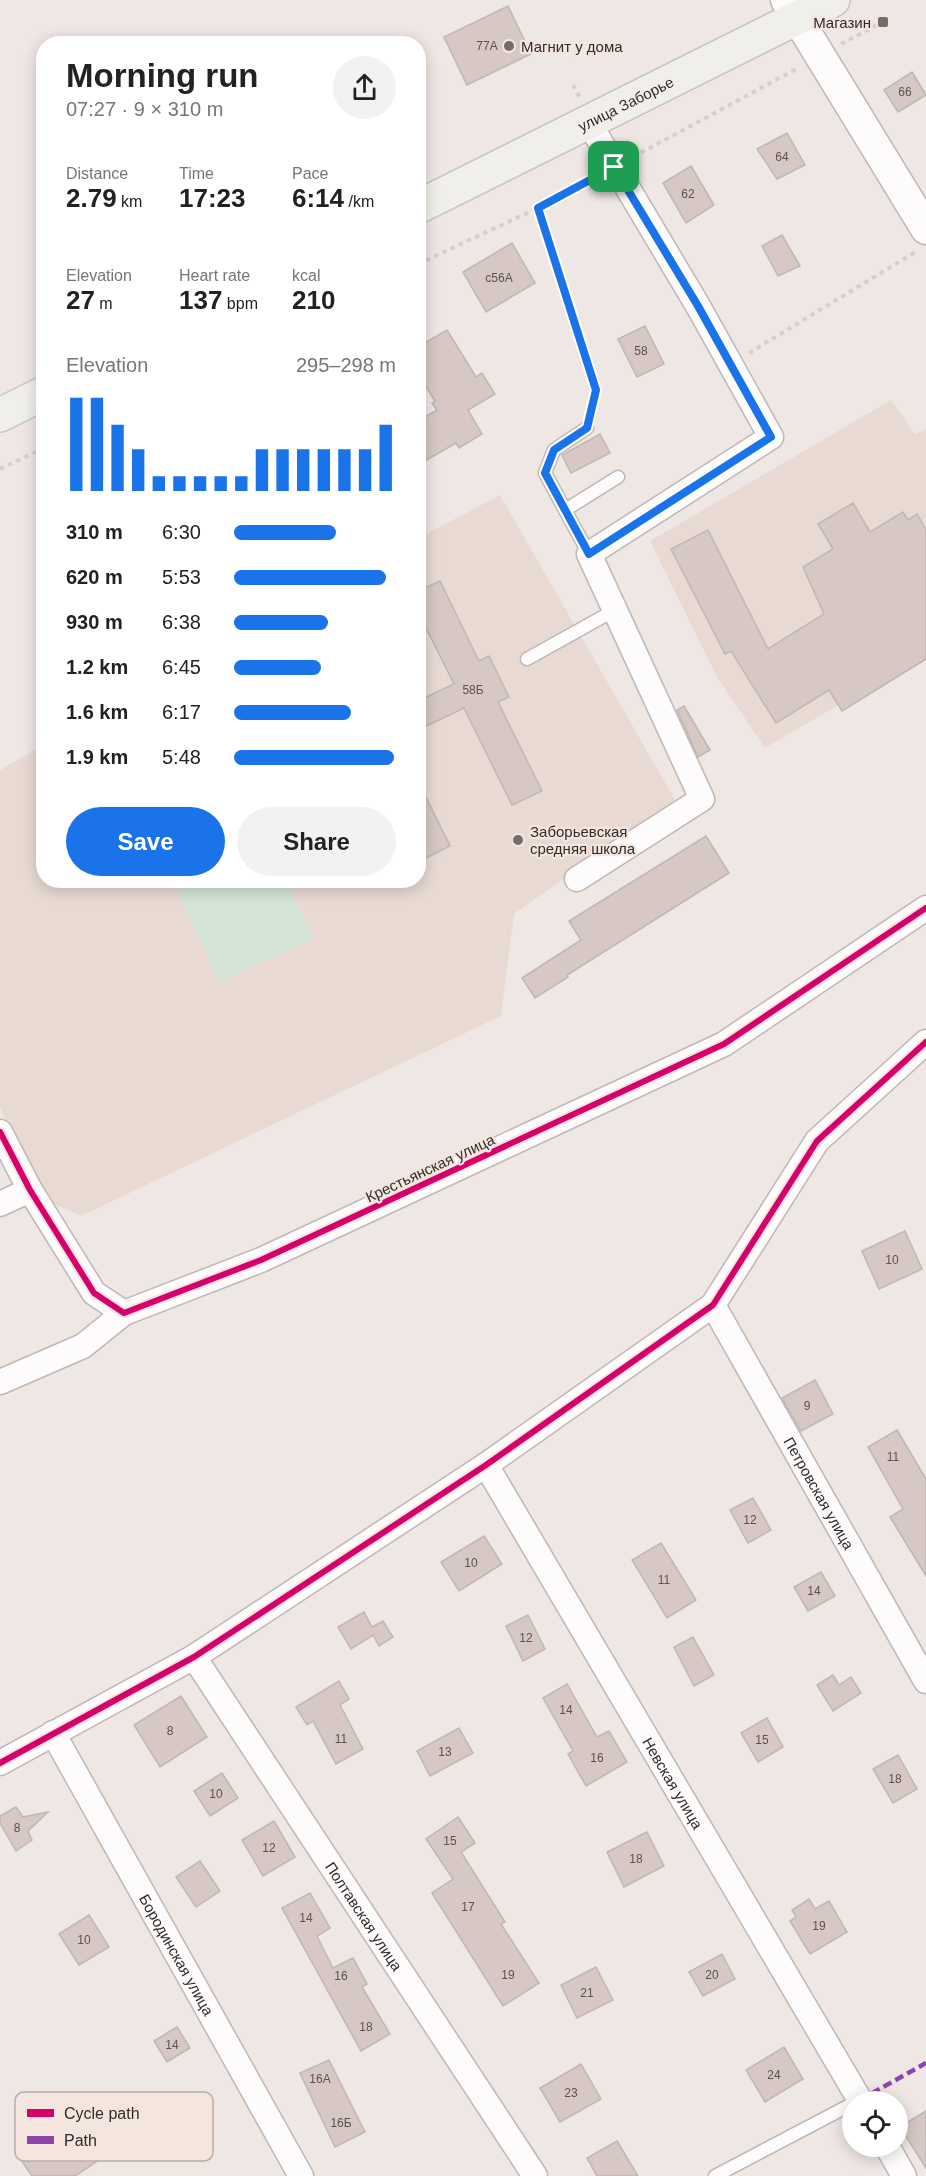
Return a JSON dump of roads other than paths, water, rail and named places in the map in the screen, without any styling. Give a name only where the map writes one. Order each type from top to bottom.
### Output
[{"type":"main road","name":"улица Заборье","points":[[426,203],[589,123],[792,10],[833,0]]},
{"type":"main road","points":[[0,415],[36,397]]},
{"type":"street","points":[[792,10],[926,229]]},
{"type":"street","points":[[578,879],[702,799],[589,554],[771,437],[589,123]]},
{"type":"street","name":"Крестьянская улица","points":[[0,1382],[82,1346],[124,1313],[261,1260],[724,1044],[926,908]]},
{"type":"street","points":[[0,1763],[194,1657],[486,1465],[713,1305],[817,1141],[926,1042]]},
{"type":"street","points":[[0,1132],[30,1190],[94,1293],[124,1313]]},
{"type":"street","points":[[0,1204],[30,1190]]},
{"type":"street","name":"Петровская улица","points":[[713,1305],[926,1681]]},
{"type":"street","name":"Невская улица","points":[[486,1465],[851,2091]]},
{"type":"street","name":"Полтавская улица","points":[[194,1657],[535,2176]]},
{"type":"street","name":"Бородинская улица","points":[[53,1733],[301,2176]]},
{"type":"street","points":[[893,2157],[904,2176]]},
{"type":"lane","points":[[587,428],[554,450],[545,473],[589,554]]},
{"type":"lane","points":[[566,510],[618,477]]},
{"type":"lane","points":[[527,659],[615,610]]},
{"type":"lane","points":[[715,2176],[842,2110]]},
{"type":"place","name":"Магазин","points":[[883,22]]},
{"type":"place","name":"Магнит у дома","points":[[509,46]]},
{"type":"place","name":"Заборьевская средняя школа","points":[[518,840]]}]
